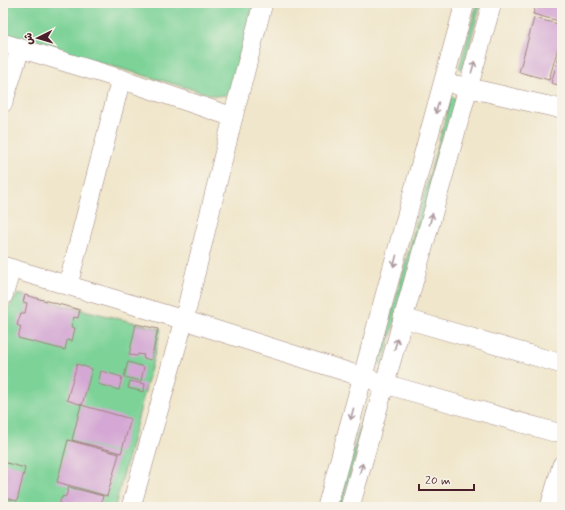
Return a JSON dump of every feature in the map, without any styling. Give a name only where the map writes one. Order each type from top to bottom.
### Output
[{"type":"street","points":[[131,507],[184,320],[233,117],[264,3]]},
{"type":"street","points":[[327,507],[465,3]]},
{"type":"street","points":[[350,507],[492,3]]},
{"type":"street","points":[[3,103],[11,46],[121,79],[233,117]]},
{"type":"street","points":[[68,285],[121,79]]},
{"type":"street","points":[[444,82],[562,109]]},
{"type":"street","points":[[3,296],[7,267],[184,320],[385,384],[554,432],[562,432]]},
{"type":"street","points":[[403,318],[562,364]]},
{"type":"street","points":[[550,507],[562,465]]},
{"type":"green space","points":[[3,3],[241,3],[251,7],[252,3],[254,3],[231,93],[216,96],[3,35]]},
{"type":"green space","points":[[477,3],[481,3],[463,69],[459,68]]},
{"type":"green space","points":[[451,97],[456,98],[383,364],[378,363]]},
{"type":"green space","points":[[18,294],[161,329],[115,507],[3,507],[3,324],[6,311]]},
{"type":"green space","points":[[365,409],[369,410],[341,507],[337,507]]},
{"type":"building","points":[[537,3],[562,3],[562,22],[533,14]]},
{"type":"building","points":[[534,18],[562,25],[562,33],[549,80],[519,72]]},
{"type":"building","points":[[562,45],[562,86],[551,83]]},
{"type":"building","points":[[25,295],[80,310],[78,318],[74,317],[71,327],[75,328],[72,341],[67,340],[65,350],[18,338],[21,327],[17,325],[21,313],[25,313],[27,303],[23,302]]},
{"type":"building","points":[[136,324],[158,329],[151,360],[143,358],[144,355],[129,355]]},
{"type":"building","points":[[128,362],[144,367],[141,381],[124,377]]},
{"type":"building","points":[[77,364],[92,369],[82,405],[67,400]]},
{"type":"building","points":[[101,371],[122,377],[119,390],[98,384]]},
{"type":"building","points":[[130,381],[145,384],[144,392],[128,388]]},
{"type":"building","points":[[81,405],[131,419],[121,453],[72,440]]},
{"type":"building","points":[[68,440],[119,454],[107,496],[57,482]]},
{"type":"building","points":[[3,462],[25,468],[17,501],[3,497]]},
{"type":"building","points":[[69,487],[103,496],[100,507],[63,507],[60,505],[60,501],[62,497],[66,496]]}]
